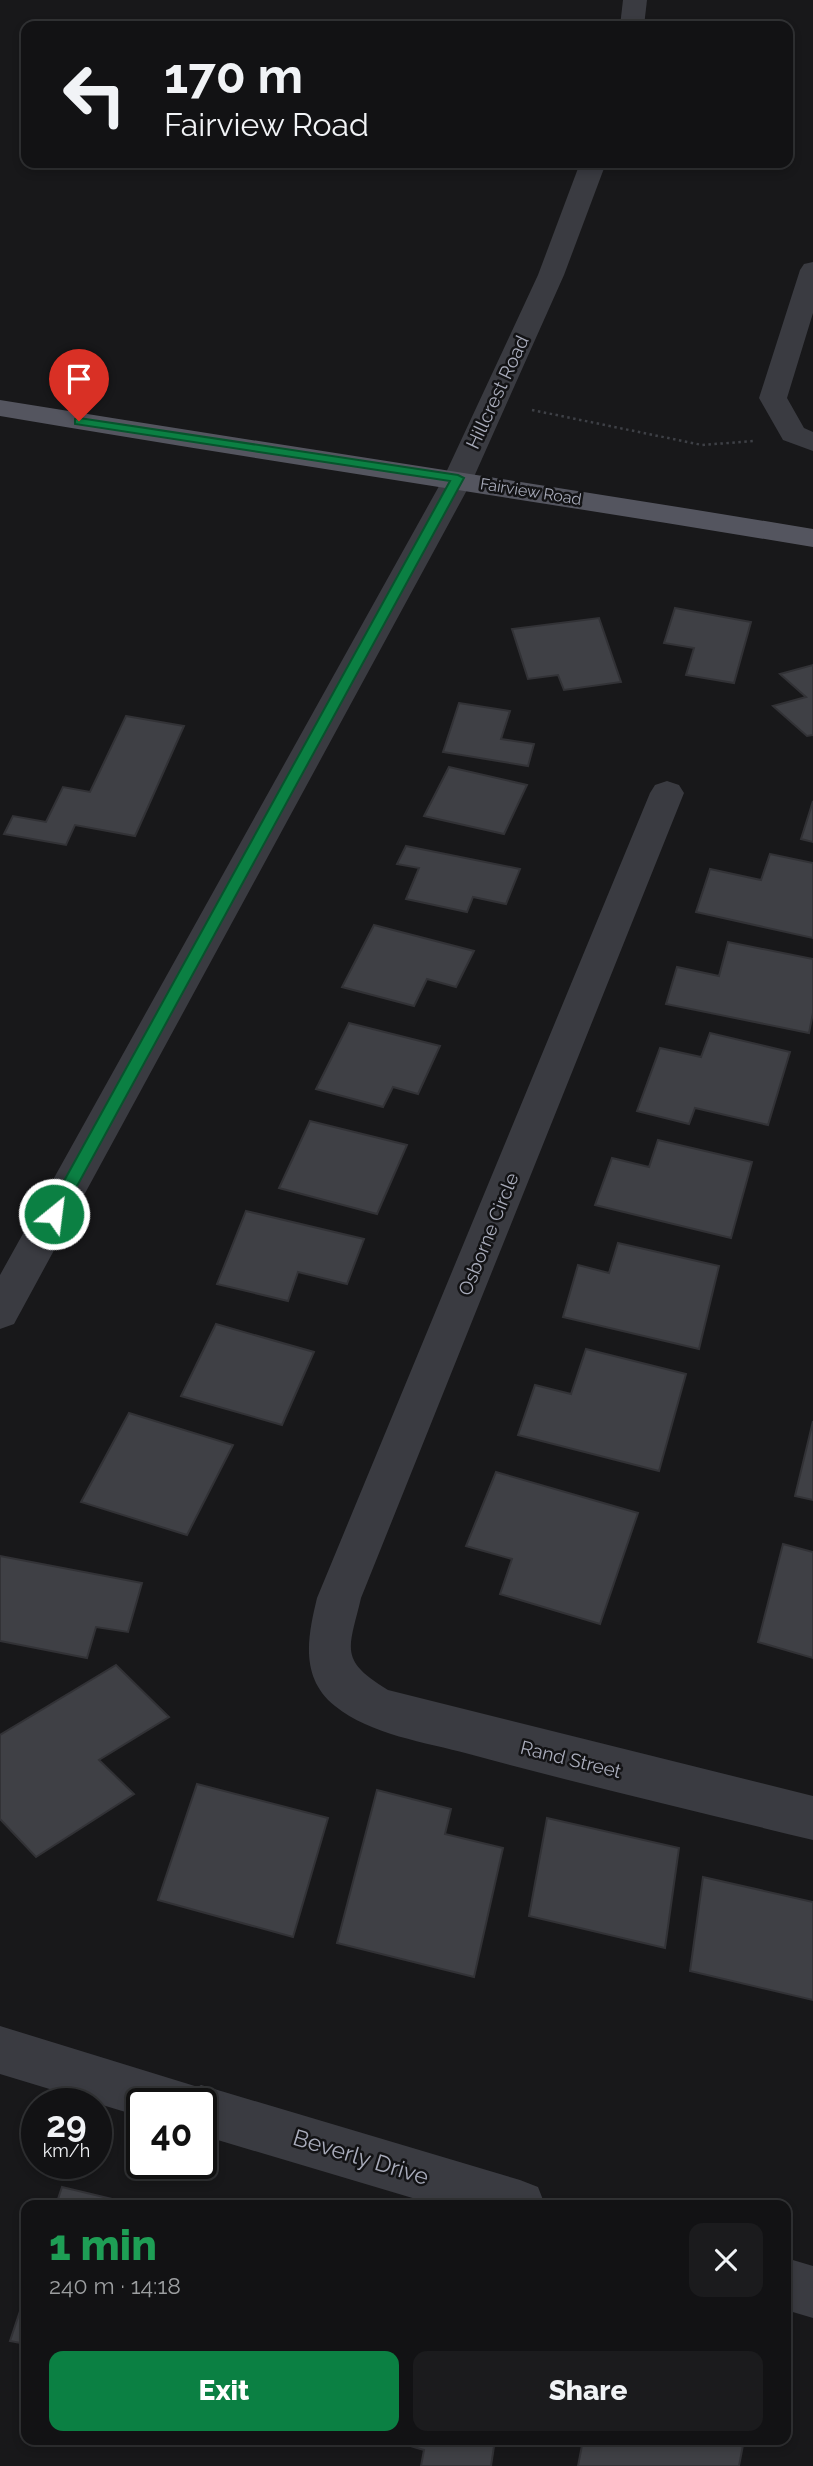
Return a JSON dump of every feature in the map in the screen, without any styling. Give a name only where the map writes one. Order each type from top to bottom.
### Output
[{"type":"main road","name":"Fairview Road","points":[[0,408],[211,443],[458,478],[813,538]]},
{"type":"street","points":[[633,21],[635,0]]},
{"type":"street","name":"Hillcrest Road","points":[[0,1312],[458,478],[551,275],[591,168]]},
{"type":"street","points":[[803,438],[773,397],[813,270]]},
{"type":"street","name":"Osborne Circle","points":[[338,1678],[331,1663],[329,1641],[339,1598],[667,793]]},
{"type":"street","name":"Rand Street","points":[[338,1678],[350,1691],[379,1708],[512,1744],[813,1818]]},
{"type":"street","points":[[0,2050],[127,2088]]},
{"type":"street","name":"Beverly Drive","points":[[217,2115],[503,2200]]},
{"type":"street","points":[[791,2285],[813,2292]]},
{"type":"path","points":[[492,403],[702,445],[803,438]]},
{"type":"building","points":[[675,608],[751,622],[734,683],[686,675],[694,648],[664,643]]},
{"type":"building","points":[[599,618],[621,682],[564,690],[558,675],[528,679],[512,629]]},
{"type":"building","points":[[813,665],[813,735],[807,736],[773,706],[806,697],[780,674]]},
{"type":"building","points":[[459,703],[510,711],[501,739],[534,744],[528,766],[443,752]]},
{"type":"building","points":[[126,716],[184,726],[135,836],[75,825],[66,845],[4,834],[13,816],[46,822],[63,787],[90,792]]},
{"type":"building","points":[[449,767],[527,785],[504,834],[424,816]]},
{"type":"building","points":[[813,801],[813,842],[801,839]]},
{"type":"building","points":[[406,846],[520,869],[506,904],[473,897],[467,912],[406,899],[419,868],[397,864]]},
{"type":"building","points":[[770,854],[813,863],[813,938],[696,912],[710,869],[761,880]]},
{"type":"building","points":[[374,925],[474,951],[456,987],[427,979],[414,1006],[342,987]]},
{"type":"building","points":[[728,942],[813,959],[813,1013],[809,1033],[666,1004],[677,967],[719,976]]},
{"type":"building","points":[[349,1023],[440,1046],[418,1094],[393,1087],[383,1107],[316,1089]]},
{"type":"building","points":[[710,1033],[790,1052],[768,1125],[695,1108],[689,1124],[637,1111],[660,1048],[701,1057]]},
{"type":"building","points":[[310,1121],[407,1145],[377,1214],[279,1188]]},
{"type":"building","points":[[658,1140],[752,1162],[731,1238],[595,1205],[612,1158],[649,1167]]},
{"type":"building","points":[[246,1211],[364,1239],[347,1284],[298,1272],[288,1301],[217,1284]]},
{"type":"building","points":[[618,1243],[719,1266],[699,1349],[563,1317],[578,1265],[609,1273]]},
{"type":"building","points":[[216,1324],[314,1352],[282,1425],[181,1396]]},
{"type":"building","points":[[586,1349],[686,1374],[659,1471],[518,1435],[535,1385],[571,1394]]},
{"type":"building","points":[[129,1413],[233,1445],[187,1535],[81,1502]]},
{"type":"building","points":[[813,1421],[813,1500],[795,1496]]},
{"type":"building","points":[[496,1472],[638,1513],[600,1624],[500,1594],[512,1559],[466,1546]]},
{"type":"building","points":[[783,1544],[813,1552],[813,1658],[758,1642]]},
{"type":"building","points":[[0,1556],[142,1583],[128,1632],[96,1627],[87,1658],[0,1641]]},
{"type":"building","points":[[116,1665],[169,1717],[99,1760],[134,1794],[36,1857],[0,1819],[0,1735]]},
{"type":"building","points":[[197,1784],[328,1818],[293,1937],[158,1900]]},
{"type":"building","points":[[377,1790],[451,1809],[445,1834],[503,1848],[474,1977],[337,1943]]},
{"type":"building","points":[[547,1818],[679,1848],[665,1948],[529,1916]]},
{"type":"building","points":[[703,1877],[813,1902],[813,2000],[690,1971]]},
{"type":"building","points":[[62,2187],[116,2200],[58,2200]]},
{"type":"building","points":[[21,2308],[21,2343],[10,2341]]},
{"type":"building","points":[[407,2445],[494,2445],[491,2466],[421,2466],[424,2450]]},
{"type":"building","points":[[582,2445],[743,2445],[739,2466],[578,2466]]},
{"type":"route","points":[[54,1214],[458,478],[211,443],[79,421]]}]
